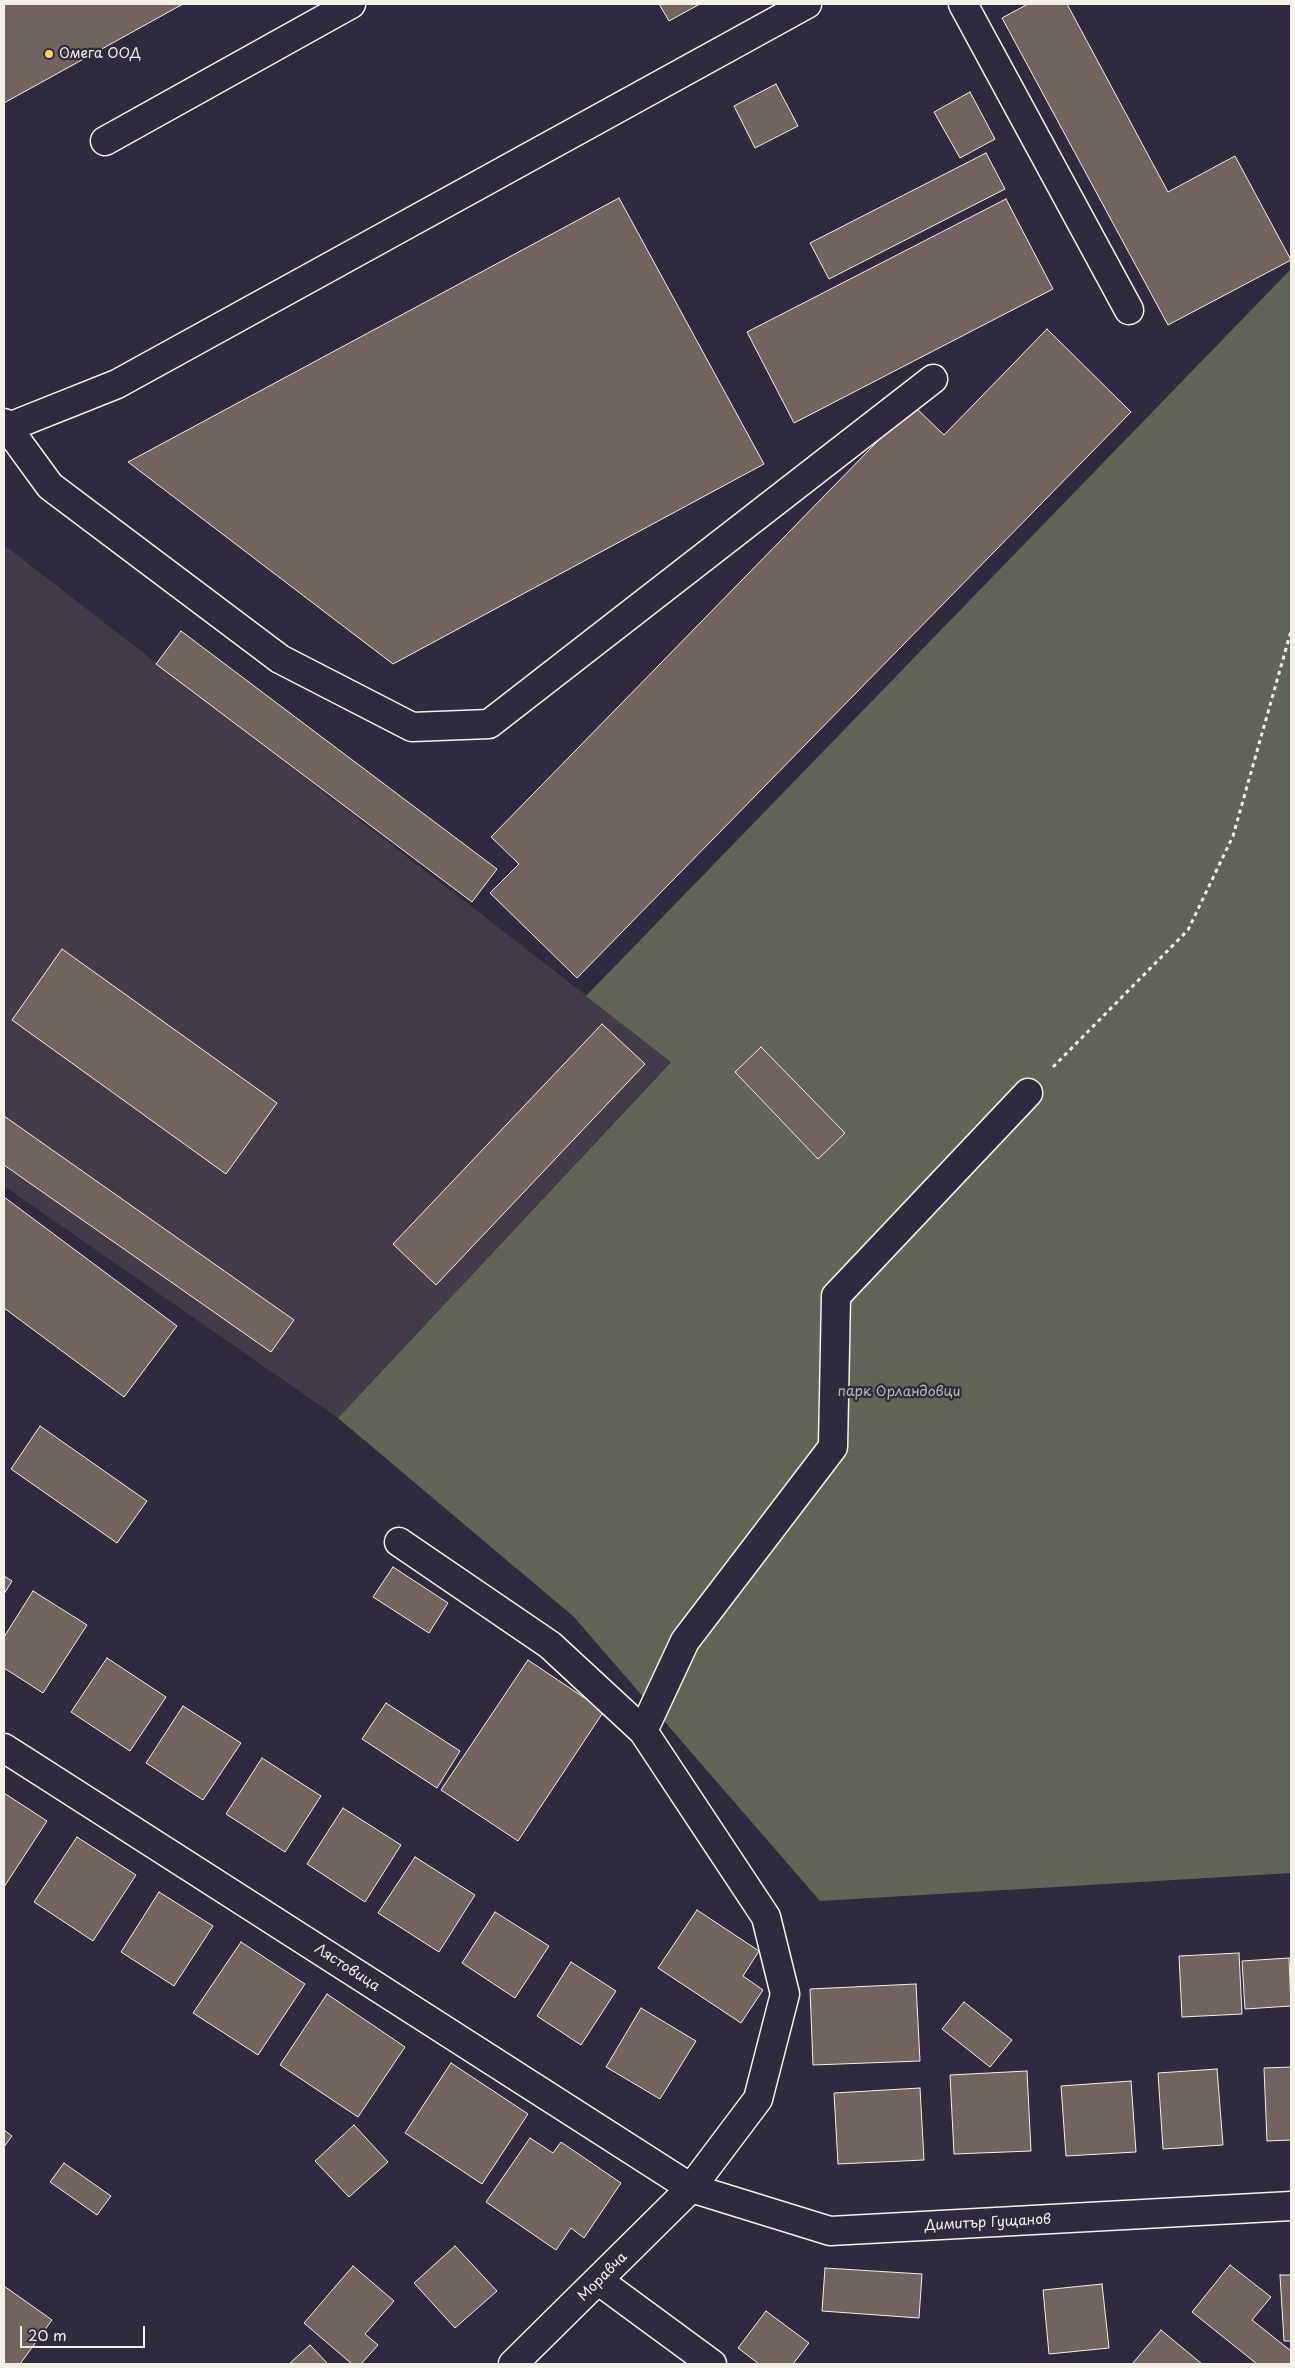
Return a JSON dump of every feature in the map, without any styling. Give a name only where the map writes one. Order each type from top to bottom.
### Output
[{"type":"street","points":[[105,141],[351,4]]},
{"type":"street","points":[[807,4],[117,384],[5,427],[50,486],[280,659],[412,727],[490,724],[933,379]]},
{"type":"street","points":[[964,4],[1129,310]]},
{"type":"street","points":[[643,1731],[685,1641],[834,1447],[836,1296],[1028,1093]]},
{"type":"street","name":"Моравча","points":[[399,1542],[550,1645],[643,1731],[766,1917],[784,1994],[758,2099],[691,2188],[599,2282],[513,2364]]},
{"type":"street","name":"Лястовица","points":[[4,1748],[691,2188]]},
{"type":"street","name":"Димитър Гущанов","points":[[691,2188],[830,2231],[1291,2206]]},
{"type":"street","points":[[599,2282],[712,2364]]},
{"type":"path","points":[[1028,1093],[1188,930],[1233,836],[1291,631]]},
{"type":"shaded area","points":[[4,545],[671,1061],[338,1418],[4,1186]]},
{"type":"green space","name":"парк Орландовци","points":[[1291,269],[1291,1873],[820,1901],[574,1617],[338,1418],[671,1062],[586,996]]},
{"type":"building","name":"Омега ООД","points":[[4,4],[183,4],[4,103]]},
{"type":"building","points":[[659,4],[700,4],[669,21]]},
{"type":"building","points":[[1028,4],[1067,4],[1168,192],[1235,156],[1291,260],[1168,325],[1002,18]]},
{"type":"building","points":[[776,84],[798,126],[755,148],[734,106]]},
{"type":"building","points":[[970,92],[995,139],[960,158],[934,112]]},
{"type":"building","points":[[986,153],[1005,189],[829,279],[810,243]]},
{"type":"building","points":[[619,198],[764,464],[393,664],[128,462]]},
{"type":"building","points":[[1006,199],[1053,289],[794,423],[747,332]]},
{"type":"building","points":[[1047,329],[1131,412],[577,978],[490,893],[519,864],[491,837],[913,405],[944,435]]},
{"type":"building","points":[[181,631],[497,869],[472,902],[156,664]]},
{"type":"building","points":[[62,949],[277,1103],[226,1174],[12,1020]]},
{"type":"building","points":[[602,1024],[645,1064],[436,1285],[393,1244]]},
{"type":"building","points":[[761,1047],[845,1133],[818,1159],[735,1072]]},
{"type":"building","points":[[4,1116],[294,1320],[271,1352],[4,1165]]},
{"type":"building","points":[[4,1197],[177,1326],[124,1397],[4,1308]]},
{"type":"building","points":[[40,1426],[147,1501],[117,1543],[11,1469]]},
{"type":"building","points":[[393,1567],[448,1603],[429,1633],[373,1597]]},
{"type":"building","points":[[4,1576],[12,1581],[4,1594]]},
{"type":"building","points":[[33,1591],[87,1625],[43,1693],[4,1668],[4,1637]]},
{"type":"building","points":[[107,1658],[166,1697],[130,1751],[71,1712]]},
{"type":"building","points":[[528,1660],[604,1711],[518,1841],[441,1790]]},
{"type":"building","points":[[386,1703],[460,1751],[437,1788],[362,1739]]},
{"type":"building","points":[[183,1706],[241,1743],[203,1800],[146,1763]]},
{"type":"building","points":[[262,1758],[321,1796],[285,1852],[226,1814]]},
{"type":"building","points":[[4,1793],[47,1821],[4,1887]]},
{"type":"building","points":[[343,1808],[401,1845],[365,1902],[307,1864]]},
{"type":"building","points":[[77,1837],[136,1875],[93,1941],[34,1902]]},
{"type":"building","points":[[415,1857],[475,1895],[439,1952],[378,1913]]},
{"type":"building","points":[[159,1892],[213,1926],[174,1986],[121,1952]]},
{"type":"building","points":[[697,1910],[759,1951],[743,1976],[763,1990],[741,2023],[658,1968]]},
{"type":"building","points":[[495,1912],[549,1946],[515,1998],[462,1963]]},
{"type":"building","points":[[241,1942],[305,1984],[258,2055],[193,2013]]},
{"type":"building","points":[[1239,1953],[1242,2014],[1182,2017],[1179,1956]]},
{"type":"building","points":[[1289,1958],[1291,2006],[1245,2009],[1242,1961]]},
{"type":"building","points":[[571,1962],[616,1991],[581,2045],[537,2016]]},
{"type":"building","points":[[916,1984],[920,2061],[813,2065],[810,1989]]},
{"type":"building","points":[[327,1994],[405,2047],[358,2117],[280,2065]]},
{"type":"building","points":[[964,2002],[1012,2040],[990,2067],[942,2029]]},
{"type":"building","points":[[641,2008],[696,2041],[660,2099],[606,2067]]},
{"type":"building","points":[[451,2063],[528,2114],[482,2184],[405,2133]]},
{"type":"building","points":[[1291,2067],[1291,2140],[1267,2141],[1264,2068]]},
{"type":"building","points":[[1217,2069],[1223,2145],[1163,2149],[1158,2073]]},
{"type":"building","points":[[1027,2071],[1031,2151],[954,2154],[950,2075]]},
{"type":"building","points":[[1131,2081],[1136,2152],[1066,2156],[1061,2086]]},
{"type":"building","points":[[920,2088],[924,2160],[838,2164],[834,2093]]},
{"type":"building","points":[[354,2125],[388,2162],[349,2197],[315,2161]]},
{"type":"building","points":[[4,2130],[12,2136],[4,2147]]},
{"type":"building","points":[[530,2138],[553,2153],[561,2142],[621,2183],[584,2238],[571,2228],[556,2250],[486,2202]]},
{"type":"building","points":[[64,2163],[111,2196],[97,2215],[50,2182]]},
{"type":"building","points":[[455,2246],[497,2291],[455,2328],[414,2283]]},
{"type":"building","points":[[1230,2265],[1271,2297],[1252,2320],[1291,2351],[1291,2364],[1257,2364],[1192,2312]]},
{"type":"building","points":[[353,2266],[394,2301],[365,2334],[378,2345],[361,2364],[352,2364],[304,2323]]},
{"type":"building","points":[[825,2268],[922,2274],[919,2318],[822,2311]]},
{"type":"building","points":[[1280,2275],[1291,2275],[1291,2341],[1284,2341]]},
{"type":"building","points":[[1102,2284],[1109,2348],[1049,2354],[1043,2290]]},
{"type":"building","points":[[4,2286],[52,2320],[20,2364],[4,2364]]},
{"type":"building","points":[[766,2311],[809,2343],[793,2364],[759,2364],[738,2348]]},
{"type":"building","points":[[1161,2330],[1202,2364],[1132,2364]]},
{"type":"building","points":[[310,2345],[328,2364],[289,2364]]},
{"type":"place","name":"Омега ООД","points":[[49,54]]}]
